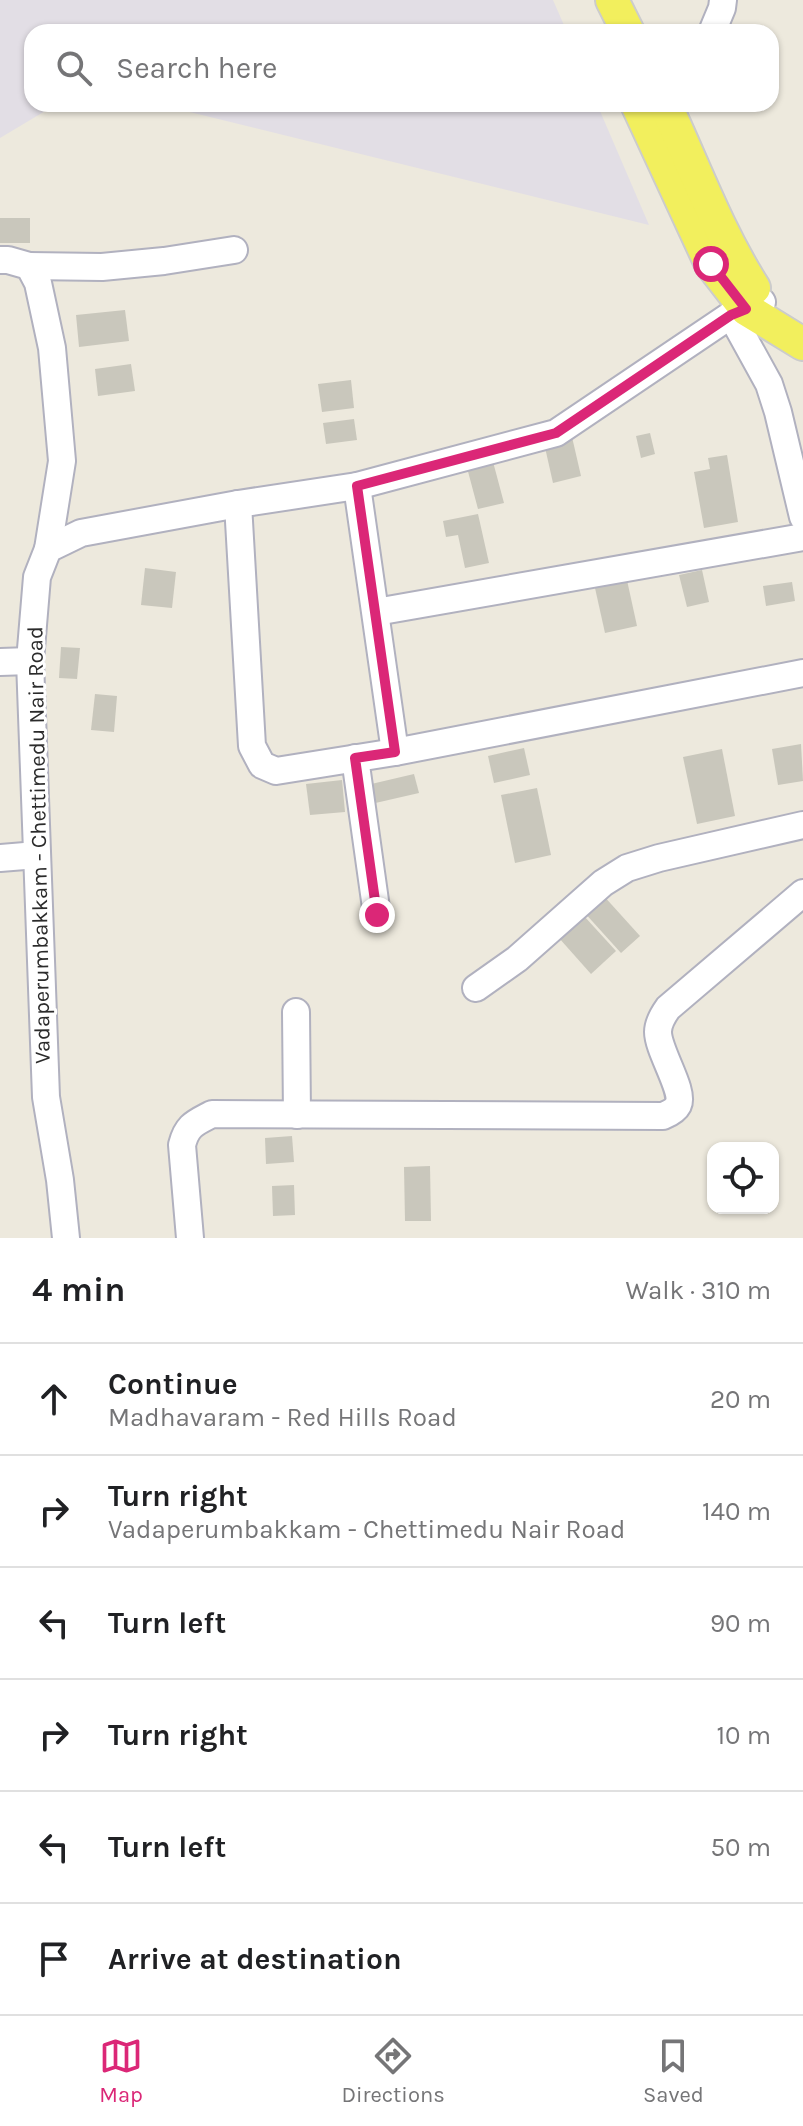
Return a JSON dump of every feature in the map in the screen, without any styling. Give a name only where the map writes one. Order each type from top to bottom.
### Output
[{"type":"main road","points":[[589,0],[600,24]]},
{"type":"main road","points":[[612,0],[624,24]]},
{"type":"main road","points":[[641,112],[711,264],[747,309],[803,344]]},
{"type":"main road","points":[[668,112],[732,254],[747,309]]},
{"type":"main road","points":[[747,309],[803,328]]},
{"type":"street","points":[[715,24],[723,0]]},
{"type":"street","points":[[0,260],[29,266],[102,267],[234,250]]},
{"type":"street","name":"Vadaperumbakkam - Chettimedu Nair Road","points":[[29,266],[38,283],[52,348],[62,461],[48,549],[37,577],[30,661],[46,1097],[66,1238]]},
{"type":"street","points":[[48,549],[81,533],[357,486],[556,433],[747,309],[778,412],[803,517]]},
{"type":"street","points":[[357,486],[395,752]]},
{"type":"street","points":[[238,504],[252,746],[262,765],[276,771],[395,752],[803,673]]},
{"type":"street","points":[[376,612],[803,537]]},
{"type":"street","points":[[0,662],[30,661]]},
{"type":"street","points":[[355,758],[377,915]]},
{"type":"street","points":[[476,988],[517,959],[603,883],[627,868],[803,825]]},
{"type":"street","points":[[0,858],[37,855]]},
{"type":"street","points":[[190,1238],[182,1145],[185,1132],[212,1114],[663,1116],[672,1113],[679,1105],[679,1094],[661,1047],[659,1022],[668,1008],[803,893]]},
{"type":"street","points":[[296,1012],[297,1115]]},
{"type":"shaded area","points":[[0,0],[553,0],[564,24],[24,24],[24,112],[44,112],[0,138]]},
{"type":"shaded area","points":[[190,112],[600,112],[649,225]]},
{"type":"building","points":[[0,218],[30,218],[30,243],[0,243]]},
{"type":"building","points":[[125,310],[129,341],[79,347],[76,315]]},
{"type":"building","points":[[131,364],[135,391],[98,396],[95,369]]},
{"type":"building","points":[[351,380],[354,408],[322,412],[318,384]]},
{"type":"building","points":[[354,419],[357,440],[326,444],[323,423]]},
{"type":"building","points":[[650,433],[655,454],[641,458],[636,436]]},
{"type":"building","points":[[572,437],[581,476],[553,483],[544,443]]},
{"type":"building","points":[[727,455],[738,522],[704,528],[694,472],[710,469],[708,458]]},
{"type":"building","points":[[492,458],[504,503],[478,509],[466,464]]},
{"type":"building","points":[[478,514],[489,563],[465,568],[458,535],[446,537],[443,521]]},
{"type":"building","points":[[145,568],[176,572],[172,608],[141,605]]},
{"type":"building","points":[[702,570],[709,602],[687,607],[679,575]]},
{"type":"building","points":[[625,571],[637,626],[605,633],[593,579]]},
{"type":"building","points":[[792,582],[795,601],[766,606],[763,586]]},
{"type":"building","points":[[61,647],[80,648],[77,679],[59,678]]},
{"type":"building","points":[[95,694],[117,696],[114,732],[91,730]]},
{"type":"building","points":[[801,744],[803,781],[778,785],[772,749]]},
{"type":"building","points":[[524,748],[530,775],[494,783],[488,756]]},
{"type":"building","points":[[722,749],[735,816],[697,824],[683,757]]},
{"type":"building","points":[[414,774],[419,793],[371,804],[367,785]]},
{"type":"building","points":[[342,780],[345,812],[310,815],[306,784]]},
{"type":"building","points":[[537,788],[551,855],[515,863],[501,795]]},
{"type":"building","points":[[602,894],[640,936],[621,953],[583,911]]},
{"type":"building","points":[[584,916],[616,951],[591,974],[559,938]]},
{"type":"building","points":[[292,1136],[294,1162],[266,1164],[265,1138]]},
{"type":"building","points":[[430,1166],[431,1221],[405,1221],[404,1167]]},
{"type":"building","points":[[294,1185],[295,1215],[273,1216],[272,1186]]},
{"type":"route","points":[[377,915],[355,758],[395,752],[357,486],[556,433],[731,315],[746,309],[711,264]]}]
